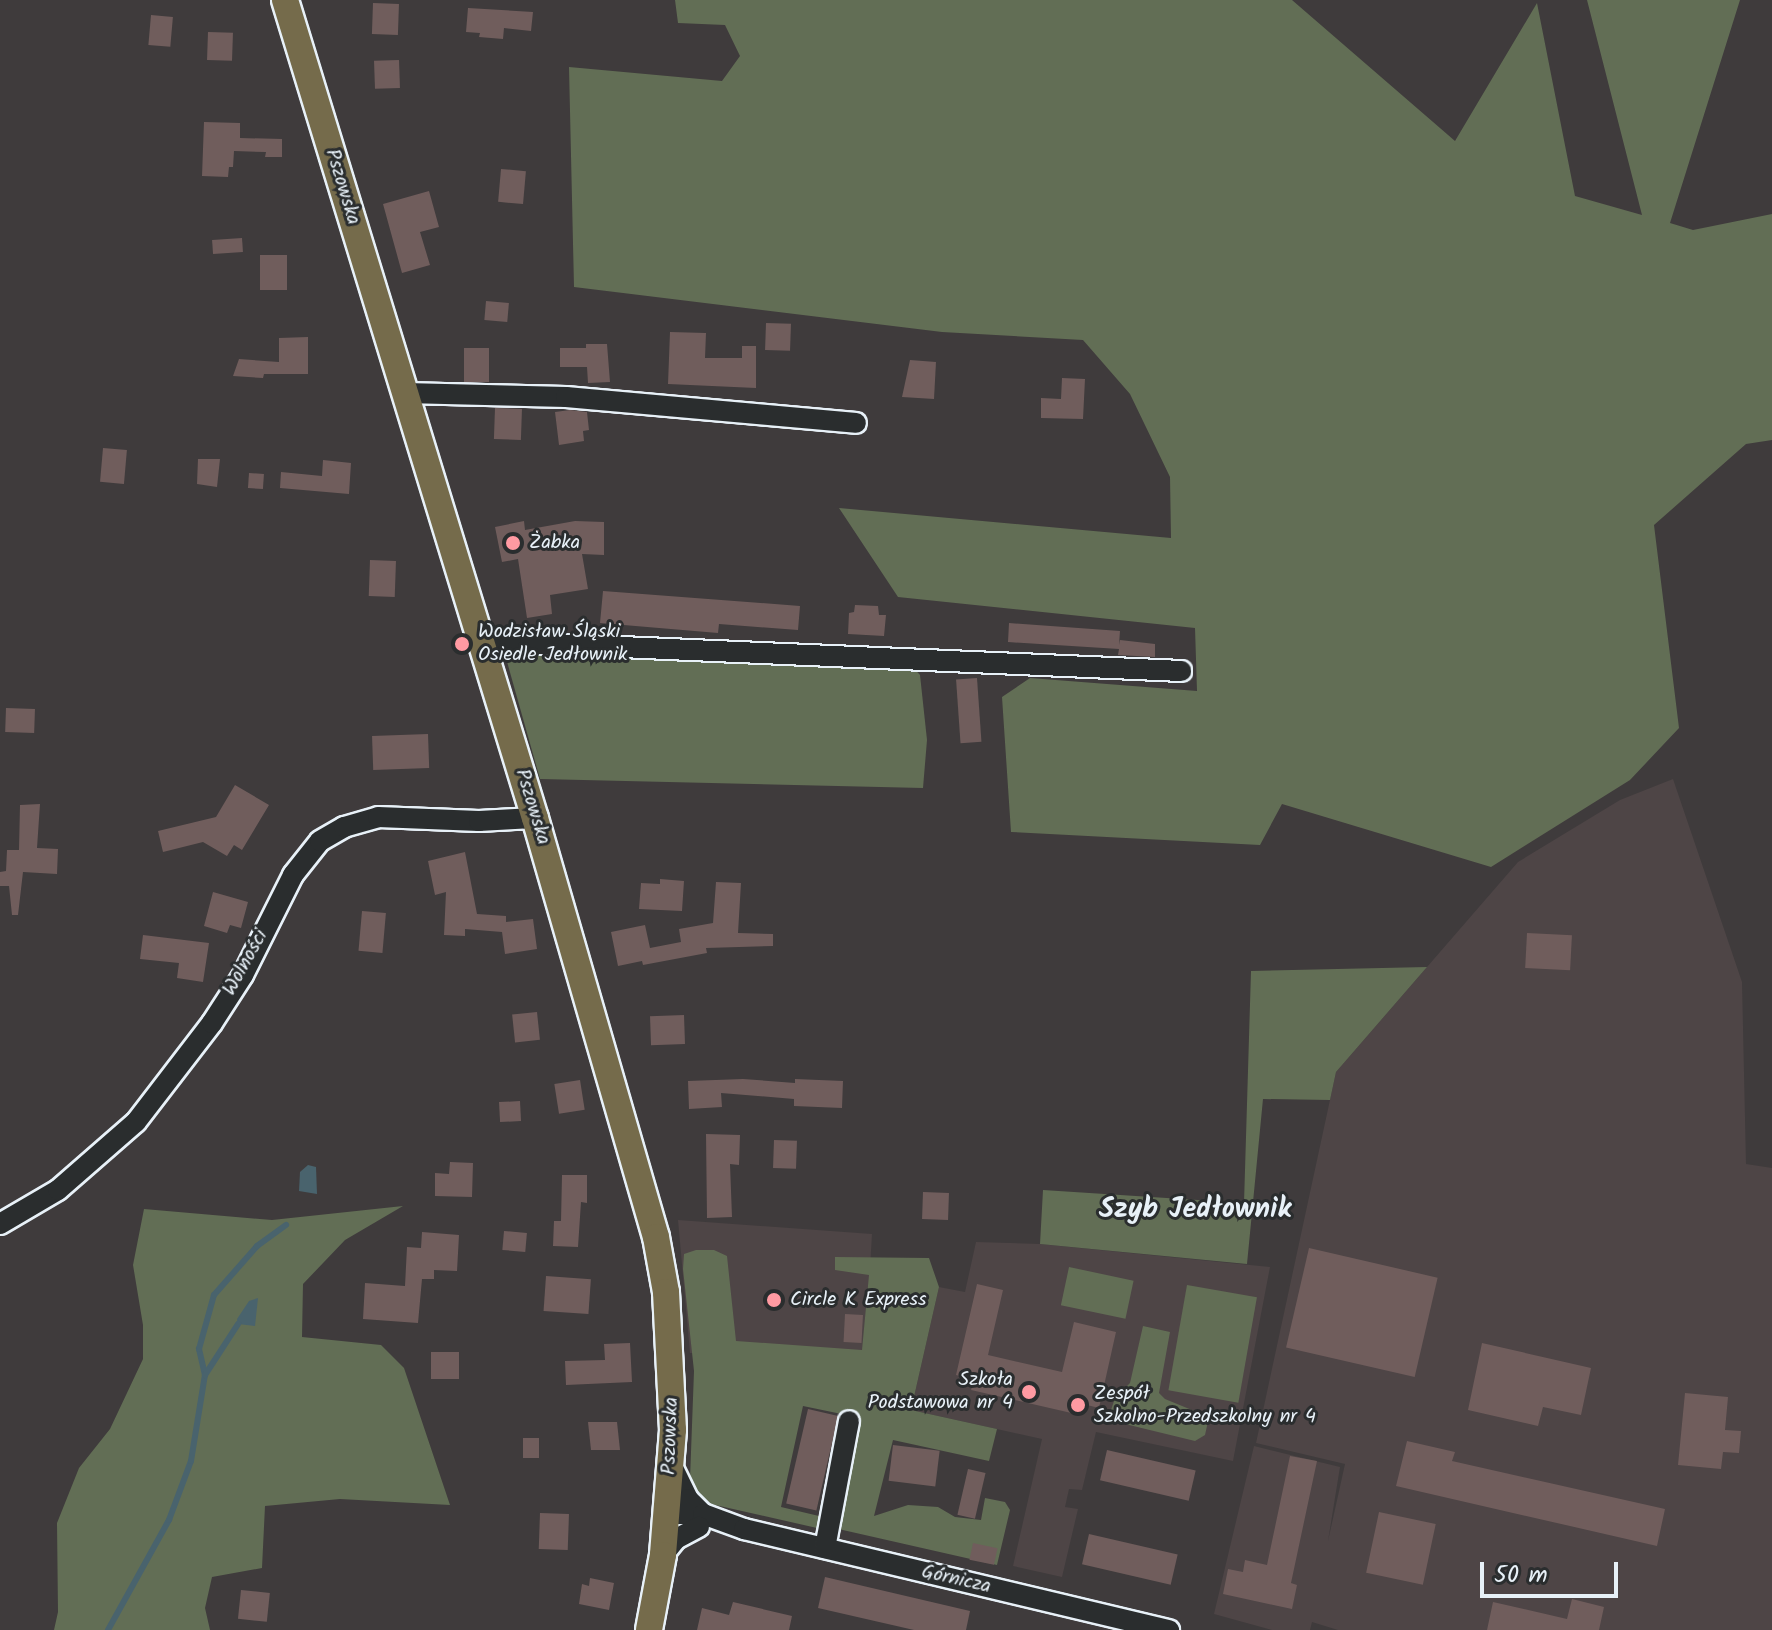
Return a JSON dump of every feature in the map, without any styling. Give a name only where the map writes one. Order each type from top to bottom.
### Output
[{"type":"main road","name":"Pszowska","points":[[285,0],[535,818],[656,1237],[666,1292],[673,1387],[671,1463],[663,1555],[649,1630]]},
{"type":"street","points":[[405,393],[566,397],[856,423]]},
{"type":"street","points":[[481,641],[1181,671]]},
{"type":"street","name":"Wolności","points":[[0,1224],[58,1190],[136,1122],[212,1023],[243,975],[293,875],[320,841],[344,827],[378,817],[479,821],[535,818]]},
{"type":"street","points":[[825,1548],[849,1421]]},
{"type":"street","points":[[663,1555],[676,1539],[701,1521],[671,1463]]},
{"type":"street","name":"Górnicza","points":[[667,1514],[744,1529],[1169,1630]]},
{"type":"shaded area","points":[[1673,779],[1742,982],[1746,1164],[1772,1168],[1772,1630],[1338,1630],[1312,1622],[1310,1630],[1272,1630],[1214,1614],[1254,1446],[1340,1467],[1328,1541],[1345,1464],[1256,1443],[1336,1072],[1518,862],[1620,800]]},
{"type":"shaded area","points":[[678,1220],[872,1234],[865,1355],[690,1353]]},
{"type":"shaded area","name":"Zespół Szkolno-Przedszkolny nr 4","points":[[976,1242],[1040,1244],[1270,1267],[1233,1461],[1096,1432],[1082,1490],[1069,1489],[1065,1507],[1078,1509],[1062,1577],[1013,1566],[1042,1439],[911,1410],[939,1287],[965,1292]]},
{"type":"green space","points":[[675,0],[1292,0],[1455,141],[1537,3],[1575,196],[1642,215],[1587,0],[1740,0],[1670,223],[1693,230],[1772,214],[1772,440],[1746,444],[1654,525],[1679,728],[1630,780],[1491,867],[1282,804],[1260,845],[1011,832],[1002,697],[1030,678],[1197,691],[1195,628],[898,597],[839,508],[1171,538],[1170,477],[1130,394],[1083,340],[942,332],[574,287],[569,67],[722,81],[740,56],[725,25],[678,23]]},
{"type":"green space","points":[[504,651],[912,666],[920,675],[927,740],[923,788],[540,779]]},
{"type":"green space","points":[[1427,967],[1336,1072],[1330,1100],[1263,1099],[1247,1264],[1040,1244],[1043,1190],[1244,1203],[1251,971]]},
{"type":"green space","points":[[403,1206],[345,1240],[303,1284],[302,1337],[381,1345],[404,1368],[450,1505],[340,1499],[265,1506],[262,1568],[212,1577],[205,1608],[210,1630],[54,1630],[58,1612],[57,1523],[79,1468],[110,1429],[143,1359],[143,1325],[133,1265],[144,1209],[272,1220]]},
{"type":"green space","points":[[714,1250],[727,1256],[736,1341],[862,1350],[869,1275],[835,1270],[835,1257],[929,1258],[939,1287],[911,1410],[997,1429],[989,1461],[893,1440],[874,1516],[908,1505],[938,1507],[955,1517],[981,1520],[985,1498],[1005,1502],[1010,1510],[997,1565],[834,1528],[856,1417],[803,1406],[781,1507],[819,1516],[817,1528],[702,1502],[691,1487],[690,1479],[694,1371],[683,1269],[684,1254]]},
{"type":"green space","points":[[1069,1267],[1134,1281],[1125,1319],[1061,1305]]},
{"type":"green space","points":[[1187,1285],[1257,1297],[1238,1403],[1168,1390]]},
{"type":"green space","points":[[1143,1326],[1170,1332],[1159,1393],[1165,1399],[1209,1417],[1205,1435],[1195,1441],[1125,1424],[1110,1413],[1115,1398],[1130,1383]]},
{"type":"water","points":[[308,1165],[316,1167],[317,1194],[299,1191],[300,1172]]},
{"type":"water","points":[[258,1298],[255,1326],[238,1324],[237,1319],[249,1301]]},
{"type":"building","points":[[373,3],[399,4],[398,35],[372,34]]},
{"type":"building","points":[[468,8],[533,12],[531,31],[504,28],[503,39],[479,37],[480,33],[466,32]]},
{"type":"building","points":[[151,15],[173,17],[170,47],[148,45]]},
{"type":"building","points":[[208,32],[233,33],[232,61],[207,60]]},
{"type":"building","points":[[399,60],[400,88],[375,89],[374,61]]},
{"type":"building","points":[[204,122],[240,123],[240,138],[282,139],[282,157],[265,157],[266,152],[234,151],[233,167],[229,167],[228,177],[202,176]]},
{"type":"building","points":[[501,169],[526,171],[523,204],[498,202]]},
{"type":"building","points":[[429,191],[439,227],[420,232],[430,265],[402,273],[383,204]]},
{"type":"building","points":[[242,238],[243,252],[213,254],[212,240]]},
{"type":"building","points":[[260,255],[287,255],[287,290],[260,290]]},
{"type":"building","points":[[486,301],[509,303],[507,322],[484,320]]},
{"type":"building","points":[[766,323],[791,324],[790,351],[765,350]]},
{"type":"building","points":[[670,332],[706,333],[705,358],[742,358],[742,346],[756,346],[756,388],[668,384]]},
{"type":"building","points":[[308,337],[308,374],[264,374],[263,378],[233,376],[239,359],[279,362],[279,338]]},
{"type":"building","points":[[586,344],[607,344],[610,382],[588,383],[587,367],[560,367],[560,348],[586,348]]},
{"type":"building","points":[[464,348],[489,348],[489,382],[464,382]]},
{"type":"building","points":[[910,360],[936,362],[934,399],[902,397]]},
{"type":"building","points":[[1062,378],[1085,379],[1083,419],[1041,418],[1041,398],[1061,399]]},
{"type":"building","points":[[495,408],[522,409],[521,440],[494,439]]},
{"type":"building","points":[[555,412],[587,412],[589,430],[583,431],[584,441],[559,445]]},
{"type":"building","points":[[103,448],[127,450],[124,484],[100,482]]},
{"type":"building","points":[[198,459],[220,459],[217,487],[197,484]]},
{"type":"building","points":[[323,460],[351,463],[349,494],[280,488],[281,472],[322,476]]},
{"type":"building","points":[[249,473],[264,474],[263,489],[248,488]]},
{"type":"building","points":[[524,521],[525,530],[575,521],[604,522],[604,555],[582,554],[588,589],[550,595],[552,614],[527,618],[518,559],[502,562],[495,527]]},
{"type":"building","points":[[370,560],[396,561],[395,597],[369,596]]},
{"type":"building","points":[[603,591],[800,606],[798,630],[719,624],[718,633],[600,623]]},
{"type":"building","points":[[855,605],[878,606],[879,615],[886,615],[884,636],[848,634],[849,613],[854,612]]},
{"type":"building","points":[[1009,623],[1120,631],[1119,645],[1120,640],[1155,644],[1155,657],[1118,655],[1119,649],[1008,642]]},
{"type":"building","points":[[977,678],[981,742],[961,743],[956,679]]},
{"type":"building","points":[[6,708],[35,709],[34,733],[5,732]]},
{"type":"building","points":[[428,734],[429,768],[373,770],[372,736]]},
{"type":"building","points":[[235,785],[269,805],[242,850],[234,845],[227,856],[203,842],[163,852],[158,831],[216,817]]},
{"type":"building","points":[[40,804],[37,848],[58,849],[57,874],[23,872],[18,915],[12,915],[9,886],[0,886],[0,872],[6,871],[7,850],[19,850],[20,805]]},
{"type":"building","points":[[465,852],[477,914],[506,916],[506,922],[533,919],[537,949],[505,954],[502,932],[465,929],[465,936],[444,935],[446,892],[435,895],[428,861]]},
{"type":"building","points":[[660,879],[684,881],[682,911],[639,909],[641,883],[660,884]]},
{"type":"building","points":[[716,882],[741,883],[738,933],[773,934],[773,946],[706,948],[707,953],[643,965],[642,961],[618,966],[611,932],[645,925],[650,948],[681,942],[679,929],[713,923]]},
{"type":"building","points":[[213,892],[248,902],[241,928],[230,925],[227,933],[204,926]]},
{"type":"building","points":[[362,911],[386,913],[382,953],[359,951]]},
{"type":"building","points":[[1527,933],[1572,935],[1570,970],[1525,968]]},
{"type":"building","points":[[143,935],[209,943],[203,982],[177,978],[179,963],[140,959]]},
{"type":"building","points":[[537,1012],[540,1040],[515,1042],[512,1015]]},
{"type":"building","points":[[684,1015],[685,1044],[651,1045],[650,1016]]},
{"type":"building","points":[[743,1079],[795,1083],[795,1079],[843,1081],[842,1108],[794,1106],[794,1099],[721,1093],[722,1107],[689,1109],[688,1081]]},
{"type":"building","points":[[580,1080],[585,1110],[559,1114],[554,1084]]},
{"type":"building","points":[[520,1101],[521,1121],[500,1122],[499,1102]]},
{"type":"building","points":[[706,1134],[740,1135],[739,1165],[730,1164],[732,1217],[707,1218]]},
{"type":"building","points":[[774,1140],[797,1141],[796,1169],[773,1168]]},
{"type":"building","points":[[450,1162],[473,1163],[472,1197],[435,1196],[435,1173],[449,1174]]},
{"type":"building","points":[[562,1175],[587,1175],[587,1203],[581,1202],[578,1247],[553,1246],[554,1221],[561,1221]]},
{"type":"building","points":[[923,1192],[949,1193],[948,1220],[922,1219]]},
{"type":"building","points":[[504,1231],[527,1233],[525,1252],[502,1250]]},
{"type":"building","points":[[422,1232],[459,1235],[457,1271],[434,1270],[434,1279],[422,1279],[418,1323],[363,1319],[365,1283],[405,1286],[407,1247],[421,1248]]},
{"type":"building","points":[[1309,1248],[1438,1278],[1415,1377],[1286,1347]]},
{"type":"building","points":[[546,1276],[591,1279],[588,1314],[544,1311]]},
{"type":"building","points":[[977,1284],[1003,1290],[988,1355],[1062,1372],[1074,1322],[1116,1332],[1099,1408],[1083,1404],[1080,1415],[971,1390],[974,1380],[956,1375]]},
{"type":"building","points":[[845,1314],[863,1315],[862,1343],[844,1342]]},
{"type":"building","points":[[630,1343],[632,1382],[566,1385],[565,1361],[605,1360],[604,1344]]},
{"type":"building","points":[[1482,1343],[1591,1368],[1581,1415],[1543,1407],[1538,1426],[1468,1410]]},
{"type":"building","points":[[431,1352],[459,1352],[459,1379],[431,1379]]},
{"type":"building","points":[[1685,1393],[1728,1397],[1725,1430],[1741,1431],[1739,1453],[1723,1452],[1721,1469],[1678,1465]]},
{"type":"building","points":[[808,1409],[838,1416],[816,1510],[786,1504]]},
{"type":"building","points":[[588,1422],[617,1422],[620,1450],[591,1450]]},
{"type":"building","points":[[523,1438],[539,1438],[539,1458],[523,1458]]},
{"type":"building","points":[[1407,1441],[1455,1452],[1452,1461],[1665,1509],[1657,1546],[1396,1486]]},
{"type":"building","points":[[893,1445],[940,1451],[935,1486],[889,1481]]},
{"type":"building","points":[[1107,1450],[1196,1470],[1189,1501],[1100,1480]]},
{"type":"building","points":[[1290,1456],[1317,1461],[1291,1583],[1297,1585],[1292,1609],[1223,1594],[1228,1569],[1243,1572],[1245,1560],[1267,1565]]},
{"type":"building","points":[[968,1469],[986,1473],[975,1519],[957,1515]]},
{"type":"building","points":[[1379,1512],[1436,1524],[1423,1585],[1366,1573]]},
{"type":"building","points":[[540,1513],[569,1514],[568,1550],[539,1549]]},
{"type":"building","points":[[1089,1534],[1178,1554],[1171,1585],[1082,1564]]},
{"type":"building","points":[[973,1543],[997,1548],[994,1565],[969,1560]]},
{"type":"building","points":[[825,1577],[970,1611],[966,1630],[914,1630],[818,1608]]},
{"type":"building","points":[[590,1578],[614,1583],[609,1610],[579,1604],[582,1584],[589,1586]]},
{"type":"building","points":[[241,1590],[270,1593],[267,1622],[238,1619]]},
{"type":"building","points":[[1572,1599],[1604,1607],[1599,1630],[1487,1630],[1493,1602],[1567,1619]]},
{"type":"building","points":[[733,1602],[792,1616],[789,1630],[697,1630],[702,1608],[729,1615]]},
{"type":"waterway","points":[[205,1375],[199,1349],[214,1295],[257,1246],[286,1225]]},
{"type":"waterway","points":[[108,1630],[169,1520],[191,1461],[205,1375],[238,1324]]},
{"type":"place","name":"Żabka","points":[[513,543]]},
{"type":"place","name":"Wodzisław Śląski Osiedle Jedłownik","points":[[462,644]]},
{"type":"place","name":"Circle K Express","points":[[774,1300]]},
{"type":"place","name":"Szkoła Podstawowa nr 4","points":[[1029,1392]]},
{"type":"place","name":"Zespół Szkolno-Przedszkolny nr 4","points":[[1078,1405]]},
{"type":"district","name":"Szyb Jedłownik","points":[[1195,1210]]}]
